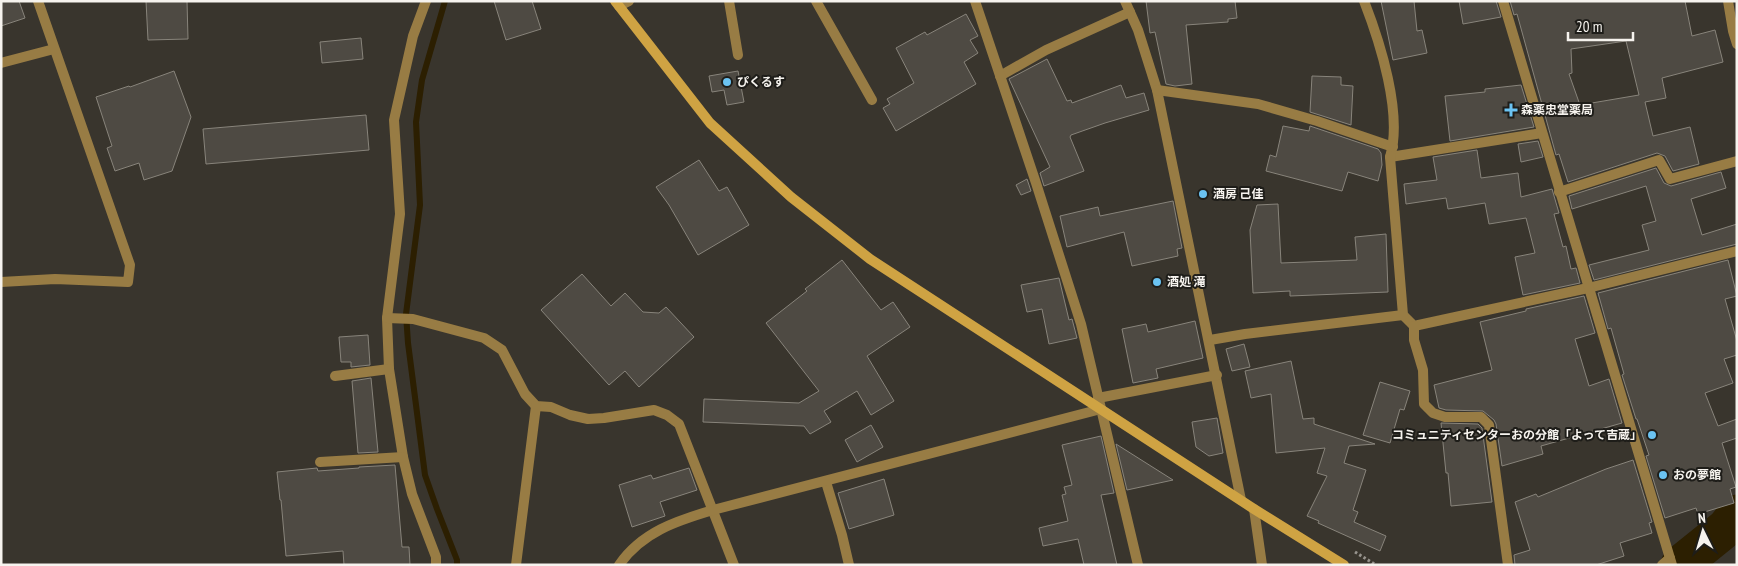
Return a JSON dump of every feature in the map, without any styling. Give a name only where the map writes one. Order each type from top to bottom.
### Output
[{"type":"street","points":[[1,282],[55,279],[128,282],[130,265],[38,1]]},
{"type":"street","points":[[426,1],[413,36],[394,120],[400,214],[389,369],[403,458],[412,494],[436,556],[436,565]]},
{"type":"street","points":[[629,1],[617,4],[710,123],[791,197],[870,259],[1254,509],[1344,565]]},
{"type":"street","points":[[729,1],[738,55]]},
{"type":"street","points":[[816,1],[872,100]]},
{"type":"street","points":[[975,1],[1082,324],[1138,565]]},
{"type":"street","points":[[1124,1],[1138,30],[1158,90],[1241,500]]},
{"type":"street","points":[[1364,1],[1384,59],[1392,108],[1395,132],[1392,152],[1404,315],[1414,326],[1414,340],[1422,370],[1424,404],[1432,413],[1445,417],[1481,417],[1489,425],[1508,565]]},
{"type":"street","points":[[1503,1],[1668,563]]},
{"type":"street","points":[[1728,1],[1732,31],[1737,44]]},
{"type":"street","points":[[1000,76],[1046,50],[1130,12]]},
{"type":"street","points":[[1,63],[54,49]]},
{"type":"street","points":[[1158,90],[1258,104],[1317,121],[1392,152],[1542,133]]},
{"type":"street","points":[[1559,192],[1660,160],[1670,179],[1737,161]]},
{"type":"street","points":[[1414,326],[1588,288],[1737,251]]},
{"type":"street","points":[[1210,340],[1404,315]]},
{"type":"street","points":[[392,318],[413,319],[484,338],[502,350],[526,394],[536,406],[552,407],[570,415],[588,419],[632,415],[654,410],[667,415],[679,424],[734,565]]},
{"type":"street","points":[[335,376],[389,369]]},
{"type":"street","points":[[1098,398],[1217,375]]},
{"type":"street","points":[[516,565],[536,406]]},
{"type":"street","points":[[619,565],[645,537],[661,528],[713,510],[1101,409]]},
{"type":"street","points":[[320,462],[403,458]]},
{"type":"street","points":[[826,482],[849,565]]},
{"type":"street","points":[[1254,509],[1262,565]]},
{"type":"building","points":[[1,1],[19,1],[25,18],[1,26]]},
{"type":"building","points":[[146,1],[187,1],[188,39],[148,40]]},
{"type":"building","points":[[494,1],[532,1],[541,29],[506,40]]},
{"type":"building","points":[[1146,1],[1235,1],[1237,18],[1228,19],[1228,22],[1186,25],[1192,84],[1175,86],[1166,84],[1155,32],[1150,33]]},
{"type":"building","points":[[1381,1],[1414,1],[1417,31],[1422,30],[1427,53],[1393,60]]},
{"type":"building","points":[[1459,1],[1496,1],[1501,17],[1463,24]]},
{"type":"building","points":[[1510,1],[1685,1],[1692,36],[1715,30],[1723,62],[1662,78],[1666,98],[1645,102],[1653,136],[1690,127],[1699,164],[1673,171],[1665,156],[1657,153],[1568,182],[1559,154],[1556,155],[1517,14],[1514,15]],"holes":[[[1626,41],[1639,95],[1580,105],[1569,74],[1572,73],[1571,49]]]},
{"type":"building","points":[[966,14],[978,36],[970,40],[978,53],[964,62],[976,84],[896,131],[883,108],[890,104],[887,99],[914,83],[896,48],[925,32],[927,35]]},
{"type":"building","points":[[361,38],[363,59],[322,63],[320,42]]},
{"type":"building","points":[[1047,59],[1067,101],[1071,100],[1072,103],[1121,85],[1126,98],[1144,93],[1149,110],[1071,135],[1070,137],[1084,171],[1044,186],[1040,173],[1050,167],[1009,79]]},
{"type":"building","points":[[174,71],[191,117],[172,171],[144,180],[139,163],[115,171],[107,148],[112,146],[96,97]]},
{"type":"building","points":[[738,71],[744,102],[727,105],[724,90],[712,92],[709,76]]},
{"type":"building","points":[[1312,76],[1341,77],[1341,85],[1353,86],[1351,125],[1310,112]]},
{"type":"building","points":[[1521,85],[1534,127],[1450,141],[1445,96],[1485,92],[1485,89]]},
{"type":"building","points":[[366,115],[369,150],[206,164],[203,129]]},
{"type":"building","points":[[1283,126],[1309,131],[1310,126],[1378,149],[1381,153],[1382,165],[1378,181],[1348,172],[1342,191],[1266,171],[1270,155],[1276,157]]},
{"type":"building","points":[[1538,141],[1543,157],[1521,162],[1518,144]]},
{"type":"building","points":[[1477,150],[1481,178],[1518,173],[1521,197],[1552,189],[1559,213],[1554,214],[1563,247],[1566,246],[1571,269],[1576,268],[1580,283],[1523,295],[1515,257],[1535,253],[1526,218],[1489,224],[1485,203],[1448,209],[1446,198],[1406,204],[1404,184],[1437,180],[1433,157]]},
{"type":"building","points":[[699,160],[719,191],[727,187],[749,225],[698,255],[669,205],[656,187]]},
{"type":"building","points":[[1656,168],[1664,183],[1671,186],[1721,172],[1726,188],[1691,199],[1702,235],[1737,224],[1737,244],[1594,280],[1589,265],[1649,250],[1642,225],[1656,221],[1646,186],[1572,209],[1569,196]]},
{"type":"building","points":[[1027,179],[1031,191],[1021,195],[1016,185]]},
{"type":"building","points":[[1173,201],[1182,248],[1177,249],[1178,256],[1132,266],[1124,232],[1067,247],[1060,216],[1098,207],[1100,216]]},
{"type":"building","points":[[1278,204],[1281,263],[1357,260],[1355,237],[1386,234],[1388,292],[1290,296],[1290,291],[1253,293],[1250,230],[1257,205]]},
{"type":"building","points":[[842,260],[881,310],[893,302],[910,327],[867,356],[894,401],[871,415],[857,391],[824,411],[831,422],[810,434],[804,426],[703,422],[704,399],[799,403],[819,391],[766,323],[807,291],[805,289]]},
{"type":"building","points":[[1728,260],[1737,296],[1725,299],[1737,341],[1737,355],[1724,359],[1733,383],[1705,393],[1718,426],[1737,419],[1737,438],[1722,443],[1736,487],[1730,489],[1734,503],[1698,514],[1696,508],[1665,518],[1646,456],[1649,455],[1622,375],[1624,374],[1611,328],[1608,329],[1598,293]]},
{"type":"building","points":[[582,274],[611,306],[625,293],[643,312],[659,313],[666,307],[694,337],[639,387],[625,371],[609,385],[541,310]]},
{"type":"building","points":[[1059,278],[1069,320],[1072,319],[1077,338],[1049,344],[1042,309],[1027,312],[1021,285]]},
{"type":"building","points":[[1584,296],[1595,333],[1575,339],[1589,386],[1609,379],[1622,423],[1541,446],[1543,454],[1502,466],[1494,420],[1483,411],[1446,410],[1439,408],[1434,385],[1492,370],[1480,322]]},
{"type":"building","points":[[1195,321],[1203,358],[1156,369],[1158,378],[1133,383],[1122,329],[1146,324],[1148,332]]},
{"type":"building","points":[[368,335],[370,365],[351,367],[351,362],[341,362],[339,337]]},
{"type":"building","points":[[1244,344],[1250,367],[1232,371],[1226,349]]},
{"type":"building","points":[[1291,361],[1303,419],[1314,418],[1314,424],[1375,444],[1349,446],[1344,463],[1366,470],[1353,510],[1358,512],[1354,522],[1386,536],[1380,551],[1318,523],[1319,521],[1307,516],[1327,476],[1317,473],[1325,448],[1276,453],[1271,394],[1251,398],[1245,371]]},
{"type":"building","points":[[371,378],[378,452],[358,453],[352,381]]},
{"type":"building","points":[[1380,382],[1410,391],[1404,410],[1400,409],[1390,443],[1363,435]]},
{"type":"building","points":[[1217,418],[1223,453],[1209,456],[1196,447],[1192,422]]},
{"type":"building","points":[[1441,423],[1478,424],[1482,428],[1492,502],[1451,506]]},
{"type":"building","points":[[871,425],[883,447],[857,462],[845,440]]},
{"type":"building","points":[[1101,436],[1114,493],[1101,495],[1117,565],[1084,565],[1078,539],[1043,546],[1039,528],[1068,521],[1062,495],[1066,494],[1064,487],[1072,485],[1062,445]]},
{"type":"building","points":[[1116,444],[1173,480],[1127,490]]},
{"type":"building","points":[[1633,460],[1652,522],[1649,523],[1652,533],[1620,543],[1624,556],[1596,565],[1515,565],[1514,555],[1530,550],[1515,502],[1536,494],[1538,497]]},
{"type":"building","points":[[395,465],[402,547],[409,547],[410,565],[344,565],[343,551],[286,556],[277,472],[317,468],[318,471]]},
{"type":"building","points":[[689,468],[697,490],[660,502],[665,516],[632,527],[619,485],[651,475],[653,479]]},
{"type":"building","points":[[884,479],[894,515],[849,529],[838,493]]},
{"type":"waterway","points":[[445,1],[422,80],[416,122],[420,205],[406,314],[425,475],[457,560],[457,565]]},
{"type":"waterway","points":[[1680,565],[1726,528],[1737,514]]},
{"type":"place","name":"ぴくるす","points":[[727,82]]},
{"type":"place","name":"森薬忠堂薬局","points":[[1511,110]]},
{"type":"place","name":"酒房 己佳","points":[[1203,194]]},
{"type":"place","name":"酒処 滝","points":[[1157,282]]},
{"type":"place","name":"コミュニティセンターおの分館「よって吉蔵」","points":[[1652,435]]},
{"type":"place","name":"おの夢館","points":[[1663,475]]}]
